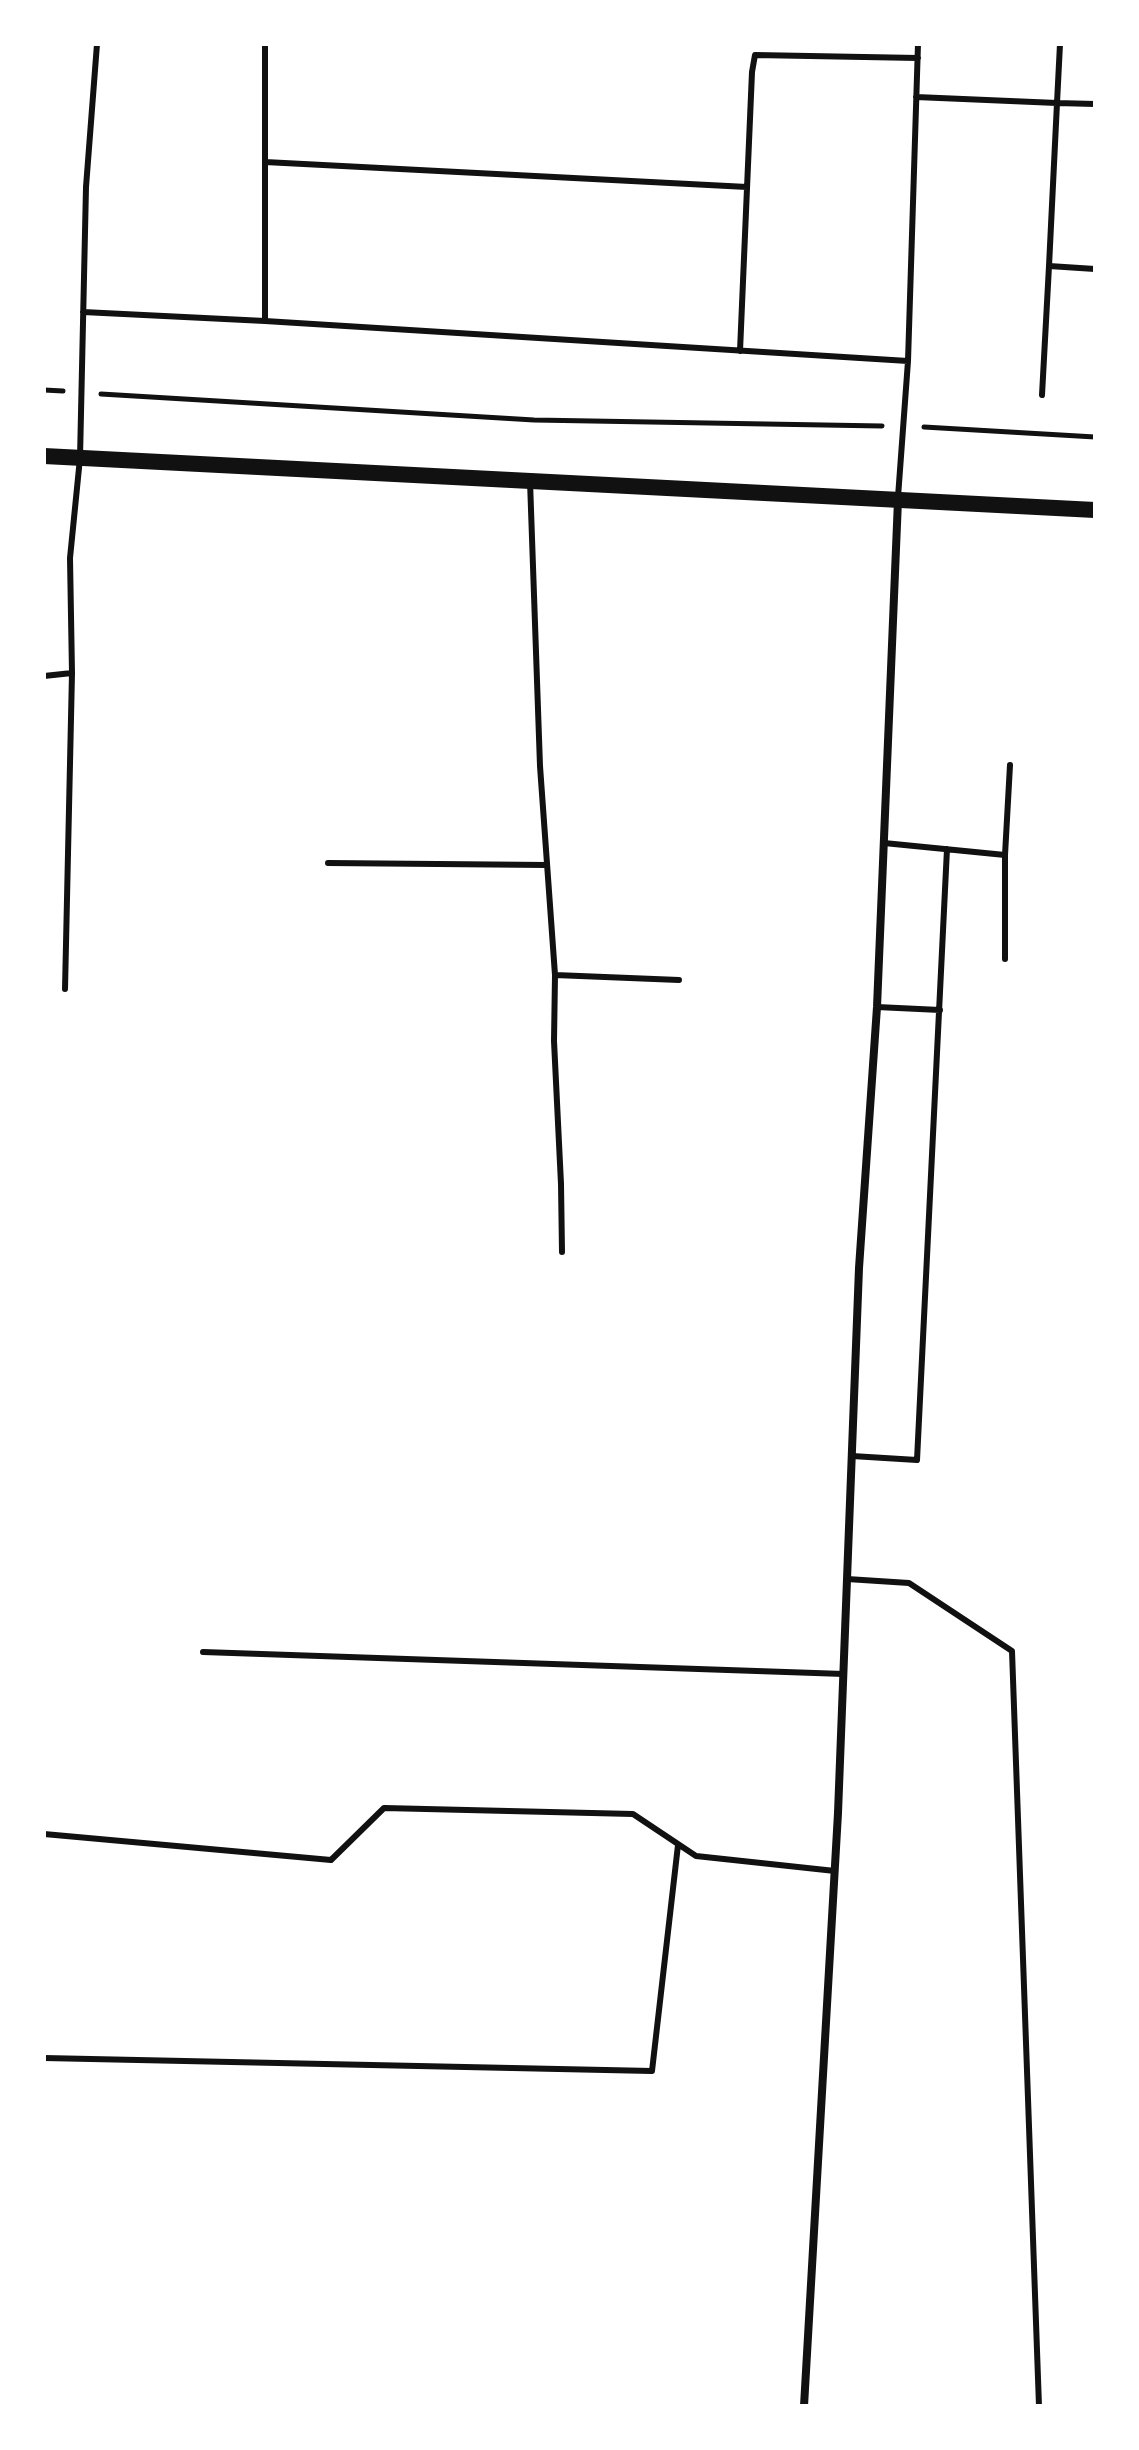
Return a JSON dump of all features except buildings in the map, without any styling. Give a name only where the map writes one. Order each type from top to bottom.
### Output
[{"type":"main road","points":[[44,456],[1095,510]]},
{"type":"street","points":[[804,2406],[835,1871],[859,1268],[877,1007],[898,500]]},
{"type":"lane","points":[[65,989],[72,673],[70,558],[80,458],[86,187],[97,44]]},
{"type":"lane","points":[[265,44],[265,321]]},
{"type":"lane","points":[[898,500],[908,361],[918,44]]},
{"type":"lane","points":[[1042,395],[1060,44]]},
{"type":"lane","points":[[740,351],[755,55],[918,58]]},
{"type":"lane","points":[[916,97],[1095,104]]},
{"type":"lane","points":[[265,162],[747,187]]},
{"type":"lane","points":[[1049,266],[1095,269]]},
{"type":"lane","points":[[83,312],[908,361]]},
{"type":"lane","points":[[530,481],[540,766],[555,975],[554,1041],[562,1252]]},
{"type":"lane","points":[[44,676],[72,673]]},
{"type":"lane","points":[[1005,959],[1005,855],[1010,765]]},
{"type":"lane","points":[[884,843],[1005,855]]},
{"type":"lane","points":[[852,1456],[917,1460],[947,849]]},
{"type":"lane","points":[[328,863],[547,865]]},
{"type":"lane","points":[[555,975],[679,980]]},
{"type":"lane","points":[[877,1007],[940,1010]]},
{"type":"lane","points":[[847,1579],[909,1583],[1012,1651],[1039,2406]]},
{"type":"lane","points":[[203,1652],[844,1674]]},
{"type":"lane","points":[[44,1834],[331,1860],[384,1808],[633,1814],[696,1856],[835,1871]]},
{"type":"lane","points":[[44,2058],[652,2071],[678,1845]]},
{"type":"path","points":[[44,390],[534,420],[902,426],[1095,437]]}]
